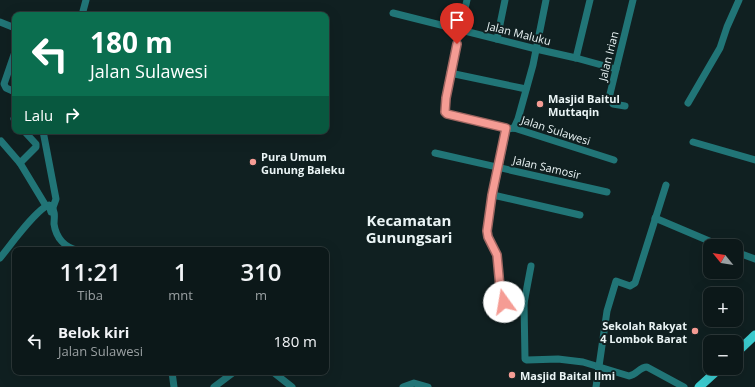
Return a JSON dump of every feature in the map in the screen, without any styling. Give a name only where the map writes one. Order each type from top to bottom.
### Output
[{"type":"main road","points":[[743,346],[755,335]]},
{"type":"main road","points":[[699,387],[712,375]]},
{"type":"street","points":[[83,12],[86,0]]},
{"type":"street","points":[[467,0],[450,73],[526,88]]},
{"type":"street","points":[[497,39],[506,0]]},
{"type":"street","points":[[524,303],[506,303],[501,299],[497,255],[487,232],[492,195],[498,167],[510,128],[518,118],[536,49],[546,0]]},
{"type":"street","points":[[576,58],[590,0]]},
{"type":"street","name":"Jalan Irian","points":[[625,106],[613,104],[610,100],[633,0]]},
{"type":"street","points":[[688,103],[720,48],[727,27],[739,0]]},
{"type":"street","name":"Jalan Maluku","points":[[393,13],[616,69]]},
{"type":"street","points":[[0,22],[12,27]]},
{"type":"street","points":[[12,61],[4,86],[12,91]]},
{"type":"street","name":"Jalan Sulawesi","points":[[450,73],[445,112],[447,114],[510,128],[614,160]]},
{"type":"street","points":[[20,163],[36,147],[36,144],[27,134]]},
{"type":"street","points":[[42,134],[56,199],[53,213],[54,226],[60,238],[67,247]]},
{"type":"street","points":[[1,141],[20,163],[46,206],[49,205],[53,213]]},
{"type":"street","points":[[693,142],[755,160]]},
{"type":"street","name":"Jalan Samosir","points":[[435,152],[607,192]]},
{"type":"street","points":[[596,387],[607,311],[616,281],[629,286],[634,284],[666,186]]},
{"type":"street","points":[[492,195],[580,215]]},
{"type":"street","points":[[0,258],[29,223],[46,206]]},
{"type":"street","points":[[655,218],[704,239]]},
{"type":"street","points":[[743,255],[755,259]]},
{"type":"street","points":[[531,266],[524,303],[525,359],[558,359],[600,366],[613,372],[629,376],[636,374],[643,367],[647,367],[684,387]]},
{"type":"street","points":[[172,375],[174,387]]},
{"type":"street","points":[[214,387],[230,375]]},
{"type":"street","points":[[277,375],[292,387]]},
{"type":"street","points":[[403,387],[414,383],[428,387]]},
{"type":"place","name":"Masjid Baitul Muttaqin","points":[[540,104]]},
{"type":"place","name":"Pura Umum Gunung Baleku","points":[[253,162]]},
{"type":"place","name":"Sekolah Rakyat 4 Lombok Barat","points":[[695,331]]},
{"type":"place","name":"Masjid Baital Ilmi","points":[[512,375]]},
{"type":"district","name":"Kecamatan Gunungsari","points":[[409,228]]},
{"type":"route","points":[[457,44],[450,73],[445,112],[447,114],[506,128],[492,195],[487,231],[488,237],[493,244],[497,255],[501,298],[504,302]]}]
